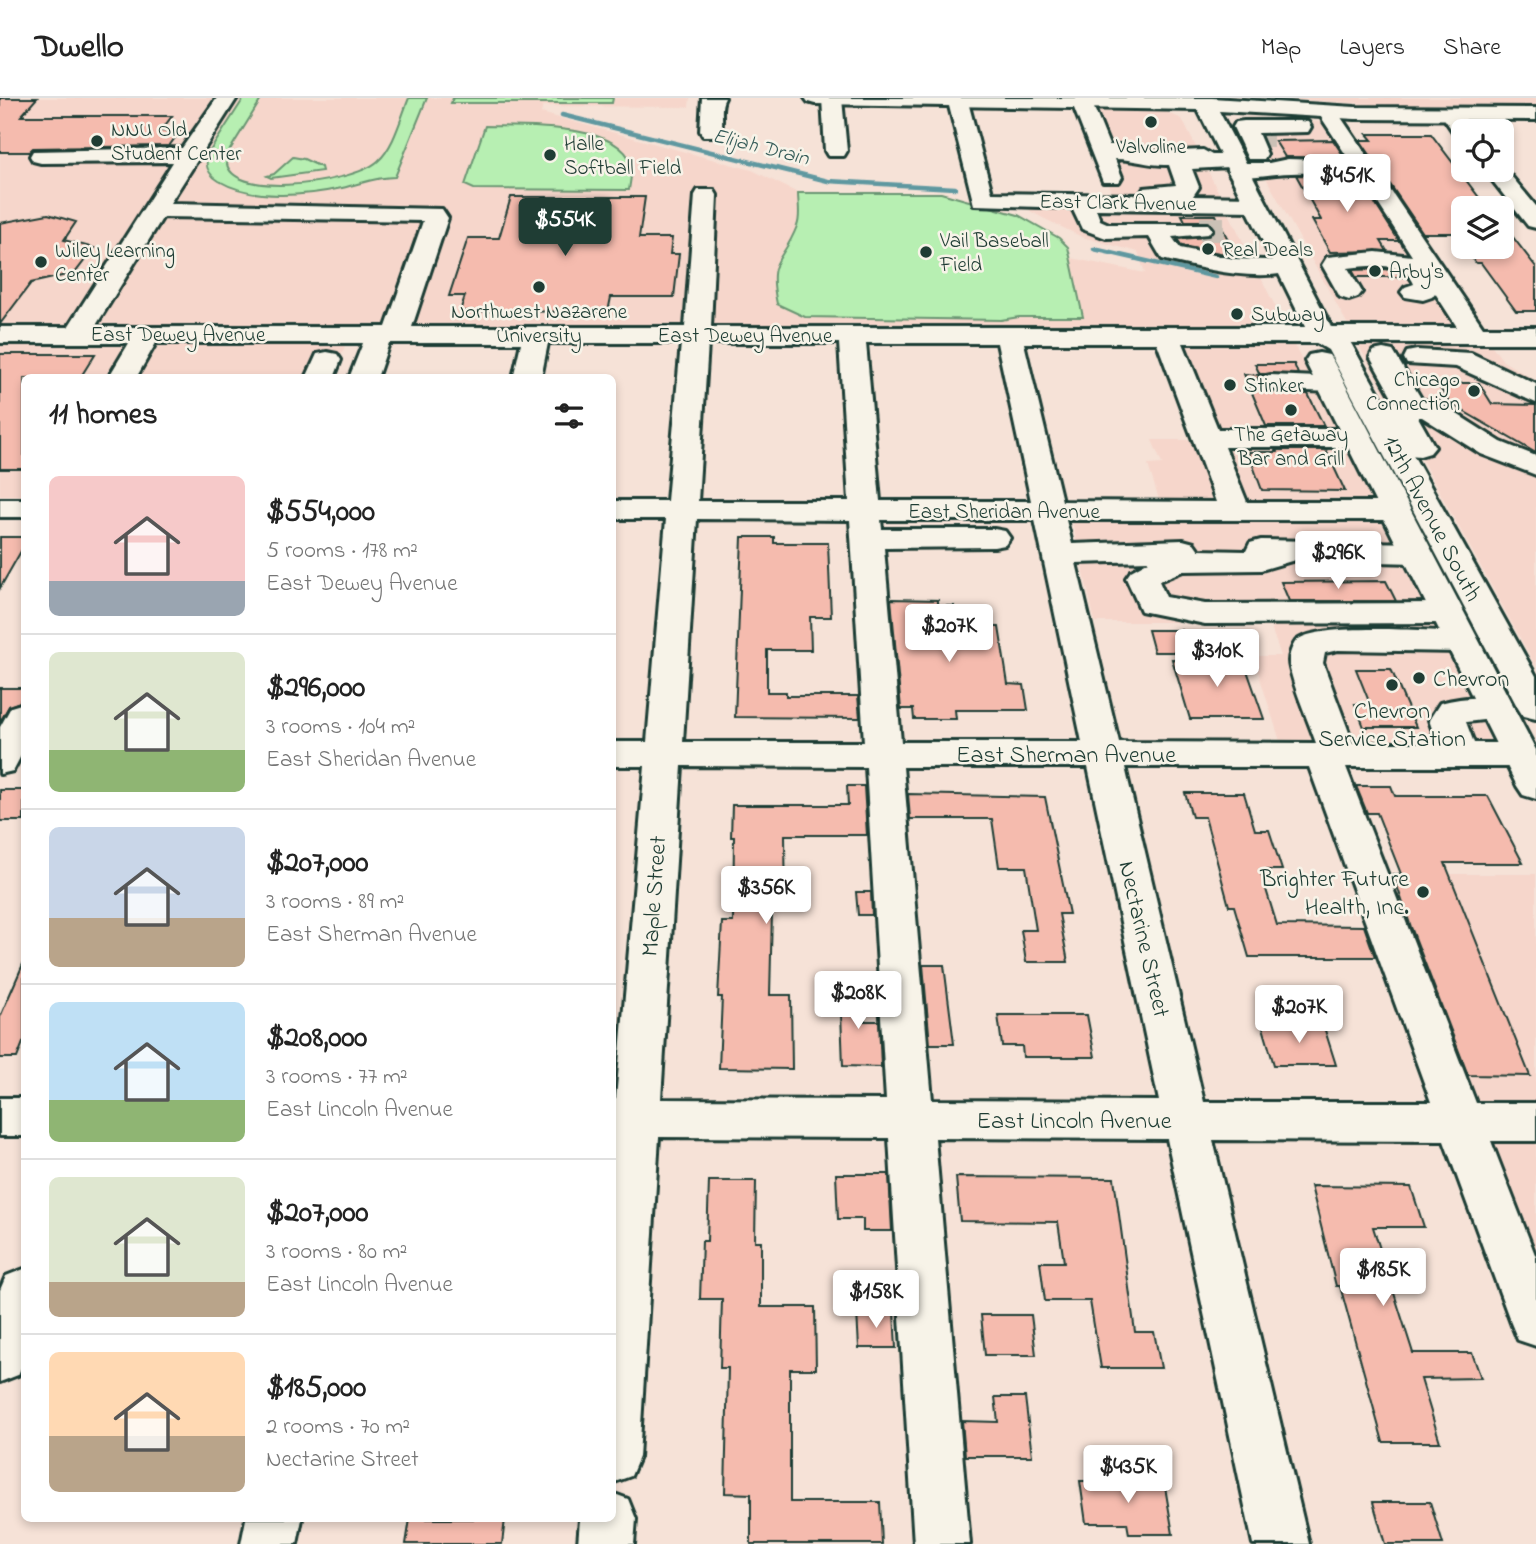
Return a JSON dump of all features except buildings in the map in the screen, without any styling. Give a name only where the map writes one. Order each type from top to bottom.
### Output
[{"type":"street","points":[[77,334],[107,308],[160,198],[227,98]]},
{"type":"street","points":[[711,131],[712,99],[715,98]]},
{"type":"street","points":[[836,151],[830,99],[1204,101],[1277,141],[1366,168]]},
{"type":"street","name":"East Clark Avenue","points":[[957,99],[982,200],[1081,201],[1118,194],[1254,204]]},
{"type":"street","points":[[1081,100],[1130,140],[1164,187],[1118,194]]},
{"type":"street","name":"12th Avenue South","points":[[1204,101],[1254,204],[1258,231],[1287,266],[1323,359],[1358,438],[1408,513]]},
{"type":"street","points":[[1118,194],[1186,191],[1188,187],[1179,163],[1230,155],[1277,141],[1327,111],[1353,105],[1454,114],[1536,114]]},
{"type":"street","points":[[1327,111],[1366,168],[1423,279],[1475,335]]},
{"type":"street","points":[[1193,136],[1230,155]]},
{"type":"street","points":[[1101,152],[1130,140]]},
{"type":"street","points":[[1101,152],[1130,140],[1230,155],[1277,141]]},
{"type":"street","points":[[1101,152],[1118,194]]},
{"type":"street","points":[[41,156],[188,155]]},
{"type":"street","points":[[1505,182],[1536,221]]},
{"type":"street","name":"Maple Street","points":[[616,1353],[625,1118],[663,754],[695,335],[699,324],[706,195]]},
{"type":"street","points":[[1081,201],[1090,224],[1105,231],[1200,229]]},
{"type":"street","points":[[156,211],[434,214],[436,218],[405,309],[384,326],[365,374]]},
{"type":"street","points":[[1157,231],[1171,254],[1234,266],[1287,266]]},
{"type":"street","points":[[1349,292],[1334,265],[1336,262],[1402,262],[1417,267],[1423,279]]},
{"type":"street","name":"East Dewey Avenue","points":[[0,335],[147,335],[384,326],[536,335],[1009,335],[1171,346],[1263,358]]},
{"type":"street","points":[[125,372],[147,335]]},
{"type":"street","points":[[528,374],[536,335]]},
{"type":"street","points":[[852,335],[942,1544]]},
{"type":"street","name":"Nectarine Street","points":[[1009,335],[1282,1544]]},
{"type":"street","points":[[1364,335],[1378,357],[1461,359],[1536,395]]},
{"type":"street","points":[[1263,358],[1323,359],[1364,335],[1536,335]]},
{"type":"street","name":"12th Avenue South","points":[[1323,359],[1339,345],[1395,447],[1416,553],[1496,709],[1531,768]]},
{"type":"street","points":[[1171,346],[1235,511]]},
{"type":"street","points":[[1383,357],[1413,409]]},
{"type":"street","points":[[1263,358],[1323,359]]},
{"type":"street","points":[[1395,447],[1420,447],[1399,409],[1428,408],[1491,447],[1536,466]]},
{"type":"street","points":[[1206,438],[1358,438]]},
{"type":"street","points":[[0,508],[21,508]]},
{"type":"street","name":"East Sheridan Avenue","points":[[616,510],[682,510],[866,525],[1049,511],[1408,513]]},
{"type":"street","points":[[1408,513],[1413,523],[1424,531],[1477,632],[1512,665],[1536,708]]},
{"type":"street","points":[[866,525],[994,538]]},
{"type":"street","points":[[1058,554],[1246,549],[1416,553]]},
{"type":"street","points":[[1287,552],[1264,560],[1175,563],[1153,568],[1142,578],[1153,604],[1205,614],[1454,627]]},
{"type":"street","points":[[1454,627],[1319,643],[1309,648],[1306,663],[1331,747],[1460,1122],[1536,1323]]},
{"type":"street","points":[[1455,743],[1447,720],[1453,711],[1496,709]]},
{"type":"street","points":[[7,755],[21,722]]},
{"type":"street","name":"East Sherman Avenue","points":[[616,754],[1103,754],[1455,743],[1531,768]]},
{"type":"street","points":[[0,1117],[21,1117]]},
{"type":"street","name":"East Lincoln Avenue","points":[[625,1118],[1536,1122]]},
{"type":"street","points":[[0,1358],[21,1300]]},
{"type":"street","points":[[268,1544],[273,1522]]},
{"type":"street","points":[[606,1544],[608,1522]]},
{"type":"shaded area","name":"Northwest Nazarene University","points":[[0,98],[690,98],[689,107],[543,106],[541,113],[752,170],[798,193],[941,193],[999,207],[1059,238],[1068,247],[1071,258],[1145,273],[1138,252],[1082,237],[1043,218],[1030,211],[1026,195],[1113,195],[1081,110],[1166,112],[1182,119],[1285,326],[353,326],[334,374],[21,374],[21,495],[0,495]]},
{"type":"shaded area","points":[[1272,98],[1536,98],[1536,105],[1372,104]]},
{"type":"shaded area","points":[[1247,117],[1342,123],[1480,326],[1348,325],[1236,124]]},
{"type":"shaded area","points":[[1164,343],[1294,344],[1491,742],[1280,741],[1253,656],[1281,656],[1269,622],[1095,622],[1072,521],[1166,522],[1148,465],[1162,464],[1152,440],[1197,440]]},
{"type":"shaded area","points":[[1359,346],[1492,346],[1503,361],[1536,381],[1536,667]]},
{"type":"shaded area","points":[[1384,874],[1536,874],[1536,1279]]},
{"type":"green space","points":[[244,98],[262,98],[228,153],[229,169],[241,179],[262,184],[287,185],[341,177],[363,170],[378,161],[393,140],[409,98],[427,98],[395,177],[374,179],[327,191],[279,195],[247,192],[233,187],[219,181],[208,169],[208,154]]},
{"type":"green space","points":[[453,98],[613,98],[612,103],[451,103]]},
{"type":"green space","name":"Halle Softball Field","points":[[485,126],[543,127],[607,140],[622,150],[631,163],[629,190],[474,189],[465,185]]},
{"type":"green space","points":[[293,157],[321,167],[322,171],[271,178],[267,176],[274,174]]},
{"type":"green space","name":"Vail Baseball Field","points":[[798,193],[941,193],[1018,215],[1059,238],[1068,247],[1083,317],[1019,317],[1001,320],[805,317],[777,304],[774,288],[775,269],[798,222]]},
{"type":"waterway","name":"Elijah Drain","points":[[562,115],[828,181],[955,188]]},
{"type":"waterway","name":"Elijah Drain","points":[[1094,249],[1216,277]]},
{"type":"tunnel","points":[[1255,135],[1273,135]]},
{"type":"tunnel","points":[[1200,229],[1224,229]]},
{"type":"place","name":"Valvoline","points":[[1151,122]]},
{"type":"place","name":"NNU Old Student Center","points":[[97,141]]},
{"type":"place","name":"Halle Softball Field","points":[[550,155]]},
{"type":"place","name":"Real Deals","points":[[1208,249]]},
{"type":"place","name":"Vail Baseball Field","points":[[926,252]]},
{"type":"place","name":"Wiley Learning Center","points":[[41,262]]},
{"type":"place","name":"Arby's","points":[[1375,271]]},
{"type":"place","name":"Northwest Nazarene University","points":[[539,287]]},
{"type":"place","name":"Subway","points":[[1237,314]]},
{"type":"place","name":"Stinker","points":[[1230,385]]},
{"type":"place","name":"Chicago Connection","points":[[1474,391]]},
{"type":"place","name":"The Getaway Bar and Grill","points":[[1291,410]]},
{"type":"place","name":"Chevron","points":[[1419,678]]},
{"type":"place","name":"Chevron Service Station","points":[[1392,685]]},
{"type":"place","name":"Brighter Future Health, Inc.","points":[[1423,892]]}]
